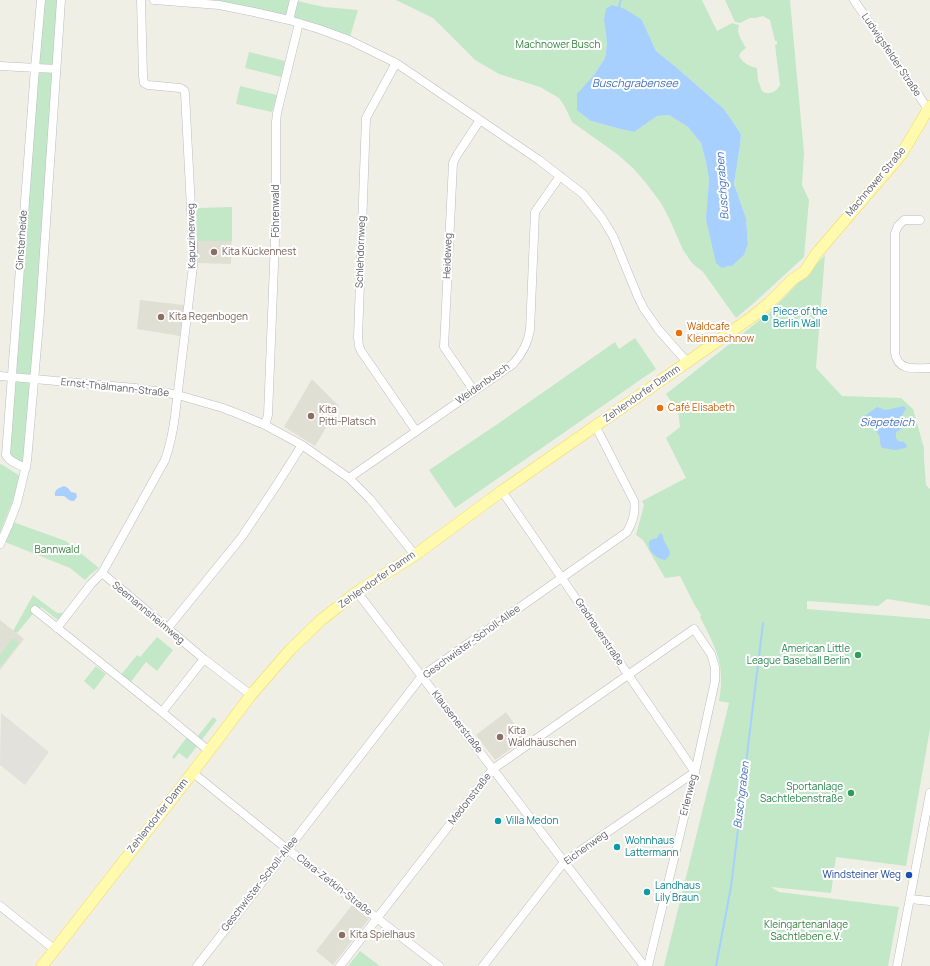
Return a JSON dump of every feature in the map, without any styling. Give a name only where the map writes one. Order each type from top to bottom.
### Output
[{"type":"main road","name":"Machnower Straße","points":[[803,268],[901,155],[929,110]]},
{"type":"main road","name":"Zehlendorfer Damm","points":[[42,966],[251,695],[290,650],[321,620],[357,592],[414,555],[502,491],[752,317],[769,303],[803,268]]},
{"type":"street","name":"Ginsterheide","points":[[26,468],[14,463],[8,459],[6,455],[41,0]]},
{"type":"street","points":[[0,544],[17,503],[26,468],[40,312],[61,0]]},
{"type":"street","name":"Kapuzinerweg","points":[[102,573],[165,460],[169,449],[178,395],[193,266],[185,93],[184,90],[180,88],[148,85],[144,83],[141,0]]},
{"type":"street","points":[[154,0],[219,6],[254,12],[289,20],[349,40],[396,63],[480,120],[583,194],[602,218],[613,236],[644,309],[658,330],[687,362]]},
{"type":"street","points":[[289,20],[294,0]]},
{"type":"street","name":"Ludwigsfelder Straße","points":[[854,0],[929,110]]},
{"type":"street","name":"Föhrenwald","points":[[265,425],[268,415],[275,268],[276,122],[299,23]]},
{"type":"street","name":"Schlehdornweg","points":[[396,63],[366,118],[358,336],[361,351],[416,431]]},
{"type":"street","points":[[0,66],[56,70]]},
{"type":"street","name":"Heideweg","points":[[474,391],[444,347],[453,163],[480,120]]},
{"type":"street","name":"Weidenbusch","points":[[349,478],[513,364],[520,356],[526,346],[530,330],[535,212],[560,176]]},
{"type":"street","points":[[920,220],[904,220],[900,223],[896,232],[895,353],[898,362],[905,367],[930,368]]},
{"type":"street","name":"Ernst-Thälmann-Straße","points":[[0,376],[135,388],[178,395],[223,408],[265,425],[302,444],[349,478],[370,499],[414,555]]},
{"type":"street","name":"Geschwister-Scholl-Allee","points":[[197,966],[422,676],[627,532],[636,509],[634,501],[596,426]]},
{"type":"street","points":[[167,629],[241,538],[302,444]]},
{"type":"street","name":"Gradnauerstraße","points":[[502,491],[695,772]]},
{"type":"street","points":[[58,628],[91,584],[102,573]]},
{"type":"street","name":"Seemannsheimweg","points":[[102,573],[167,629],[251,695]]},
{"type":"street","name":"Klausenerstraße","points":[[357,592],[644,966]]},
{"type":"street","points":[[35,610],[209,751]]},
{"type":"street","name":"Medonstraße","points":[[340,966],[493,769],[694,629]]},
{"type":"street","name":"Erlenweg","points":[[648,966],[695,772],[715,681],[715,667],[711,654],[694,629]]},
{"type":"street","points":[[162,712],[204,659]]},
{"type":"street","name":"Clara-Zetkin-Straße","points":[[192,772],[287,849],[439,966]]},
{"type":"street","name":"Eichenweg","points":[[483,966],[564,862],[695,772]]},
{"type":"street","points":[[897,966],[930,792]]},
{"type":"street","points":[[910,899],[930,902]]},
{"type":"street","points":[[0,906],[54,949]]},
{"type":"shaded area","name":"Kita Kückennest","points":[[197,226],[232,226],[231,264],[197,263]]},
{"type":"shaded area","name":"Kita Regenbogen","points":[[140,300],[184,305],[180,336],[137,329]]},
{"type":"shaded area","name":"Kita Pitti-Platsch","points":[[312,379],[339,406],[315,446],[284,427]]},
{"type":"shaded area","points":[[0,620],[24,639],[0,670]]},
{"type":"shaded area","name":"Kita Waldhäuschen","points":[[506,712],[525,739],[495,760],[476,735]]},
{"type":"shaded area","points":[[1,713],[49,752],[25,785],[0,765]]},
{"type":"shaded area","name":"Kita Spielhaus","points":[[352,905],[369,919],[333,965],[316,951]]},
{"type":"green space","points":[[41,0],[61,0],[26,468],[8,459]]},
{"type":"green space","points":[[154,0],[293,0],[324,7],[358,10],[349,40],[254,12]]},
{"type":"green space","name":"Machnower Busch","points":[[396,0],[702,0],[717,31],[732,23],[739,25],[739,34],[746,48],[739,56],[747,64],[757,68],[758,80],[762,91],[770,93],[776,90],[780,85],[775,45],[777,44],[777,41],[775,41],[770,20],[763,16],[750,18],[740,23],[735,22],[725,0],[790,0],[804,153],[802,185],[809,200],[804,257],[736,318],[703,272],[692,263],[683,250],[661,203],[633,168],[617,154],[572,122],[559,98],[540,87],[499,74],[475,60],[433,18]],"holes":[[[604,20],[642,20],[656,51],[724,109],[741,134],[734,184],[746,218],[748,244],[744,255],[732,266],[728,266],[708,193],[709,180],[701,143],[688,127],[669,115],[657,116],[633,132],[591,121],[594,75],[605,58],[607,43]]]},
{"type":"green space","points":[[249,52],[285,61],[281,77],[245,68]]},
{"type":"green space","points":[[240,86],[277,95],[272,112],[236,104]]},
{"type":"green space","points":[[232,207],[232,241],[197,241],[196,208]]},
{"type":"green space","name":"Kleingartenanlage Sachtleben e.V.","points":[[825,255],[816,368],[842,396],[901,398],[913,409],[924,448],[926,485],[930,489],[930,606],[887,599],[878,606],[807,601],[807,609],[930,619],[930,729],[906,866],[836,857],[831,893],[771,887],[779,892],[899,907],[888,966],[664,966],[729,703],[719,701],[721,673],[718,656],[700,617],[701,615],[680,576],[665,578],[643,540],[636,535],[644,505],[642,501],[686,478],[666,438],[680,427],[678,411],[666,394],[770,312]]},
{"type":"green space","points":[[635,338],[656,369],[455,508],[429,470],[615,342],[619,349]]},
{"type":"green space","points":[[1,464],[20,476],[13,500],[0,533],[0,465]]},
{"type":"green space","name":"Bannwald","points":[[13,522],[66,541],[99,568],[85,580],[70,568],[5,542]]},
{"type":"green space","points":[[33,595],[57,613],[66,613],[59,621],[41,607],[39,610],[37,609],[17,633],[13,631]]},
{"type":"green space","points":[[157,637],[173,650],[157,671],[146,662],[130,683],[120,676],[137,655],[140,657]]},
{"type":"green space","points":[[13,638],[19,643],[0,667],[0,655]]},
{"type":"green space","points":[[96,666],[106,674],[94,690],[84,681]]},
{"type":"green space","points":[[213,717],[217,720],[187,759],[179,753],[174,759],[172,757],[187,737],[193,742]]},
{"type":"green space","points":[[360,951],[380,966],[348,966]]},
{"type":"water","name":"Buschgrabensee","points":[[612,5],[625,9],[642,20],[656,51],[724,109],[741,134],[734,184],[746,218],[748,244],[744,255],[732,266],[722,268],[716,263],[706,219],[709,180],[706,162],[701,143],[688,127],[669,115],[657,116],[634,132],[591,121],[577,110],[577,94],[594,75],[605,58],[607,43],[604,20],[606,9]]},
{"type":"water","name":"Siepeteich","points":[[904,406],[906,408],[902,416],[902,427],[896,432],[896,438],[898,441],[904,442],[907,445],[906,448],[896,450],[882,448],[878,433],[862,418],[877,407],[886,410]]},
{"type":"water","points":[[64,486],[71,492],[76,493],[77,497],[74,501],[64,496],[55,496],[56,490]]},
{"type":"water","points":[[660,533],[663,535],[665,543],[670,551],[670,554],[665,560],[655,556],[649,547],[650,540],[657,538]]},
{"type":"waterway","name":"Buschgraben","points":[[620,9],[619,6],[621,0]]},
{"type":"waterway","name":"Buschgraben","points":[[716,966],[731,887],[763,623]]},
{"type":"place","name":"Kita Kückennest","points":[[214,252]]},
{"type":"place","name":"Kita Regenbogen","points":[[161,317]]},
{"type":"place","name":"Piece of the Berlin Wall","points":[[765,318]]},
{"type":"place","name":"Waldcafe Kleinmachnow","points":[[679,333]]},
{"type":"place","name":"Café Elisabeth","points":[[660,408]]},
{"type":"place","name":"Kita Pitti-Platsch","points":[[311,416]]},
{"type":"place","name":"American Little League Baseball Berlin","points":[[858,655]]},
{"type":"place","name":"Kita Waldhäuschen","points":[[500,737]]},
{"type":"place","name":"Sportanlage Sachtlebenstraße","points":[[851,793]]},
{"type":"place","name":"Villa Medon","points":[[498,821]]},
{"type":"place","name":"Wohnhaus Lattermann","points":[[617,847]]},
{"type":"place","name":"Windsteiner Weg","points":[[909,875]]},
{"type":"place","name":"Landhaus Lily Braun","points":[[647,892]]},
{"type":"place","name":"Kita Spielhaus","points":[[342,935]]}]
